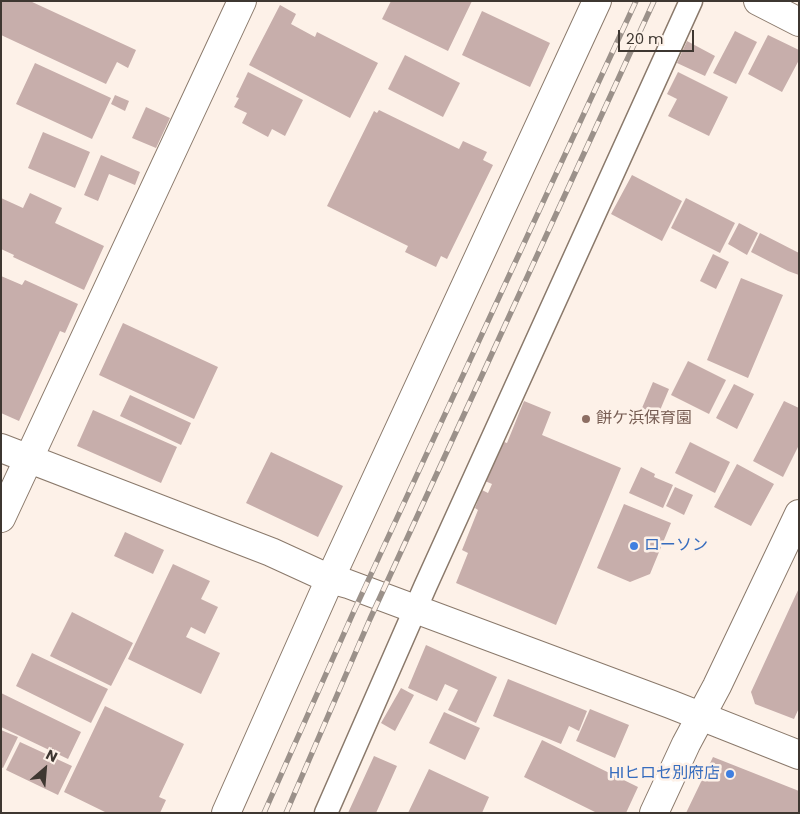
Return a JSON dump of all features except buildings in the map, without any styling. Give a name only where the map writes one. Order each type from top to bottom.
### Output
[{"type":"street","points":[[1,518],[242,1]]},
{"type":"street","points":[[226,813],[330,579],[597,1]]},
{"type":"street","points":[[326,813],[416,609],[691,1]]},
{"type":"street","points":[[758,1],[799,22]]},
{"type":"street","points":[[1,448],[271,552],[330,579],[416,609],[701,716],[799,755]]},
{"type":"street","points":[[654,813],[799,514]]},
{"type":"railway","points":[[264,813],[354,611],[636,1]]},
{"type":"railway","points":[[286,813],[370,619],[654,1]]},
{"type":"place","name":"餅ケ浜保育園","points":[[586,419]]},
{"type":"place","name":"ローソン","points":[[634,546]]},
{"type":"place","name":"HIヒロセ別府店","points":[[730,774]]}]
